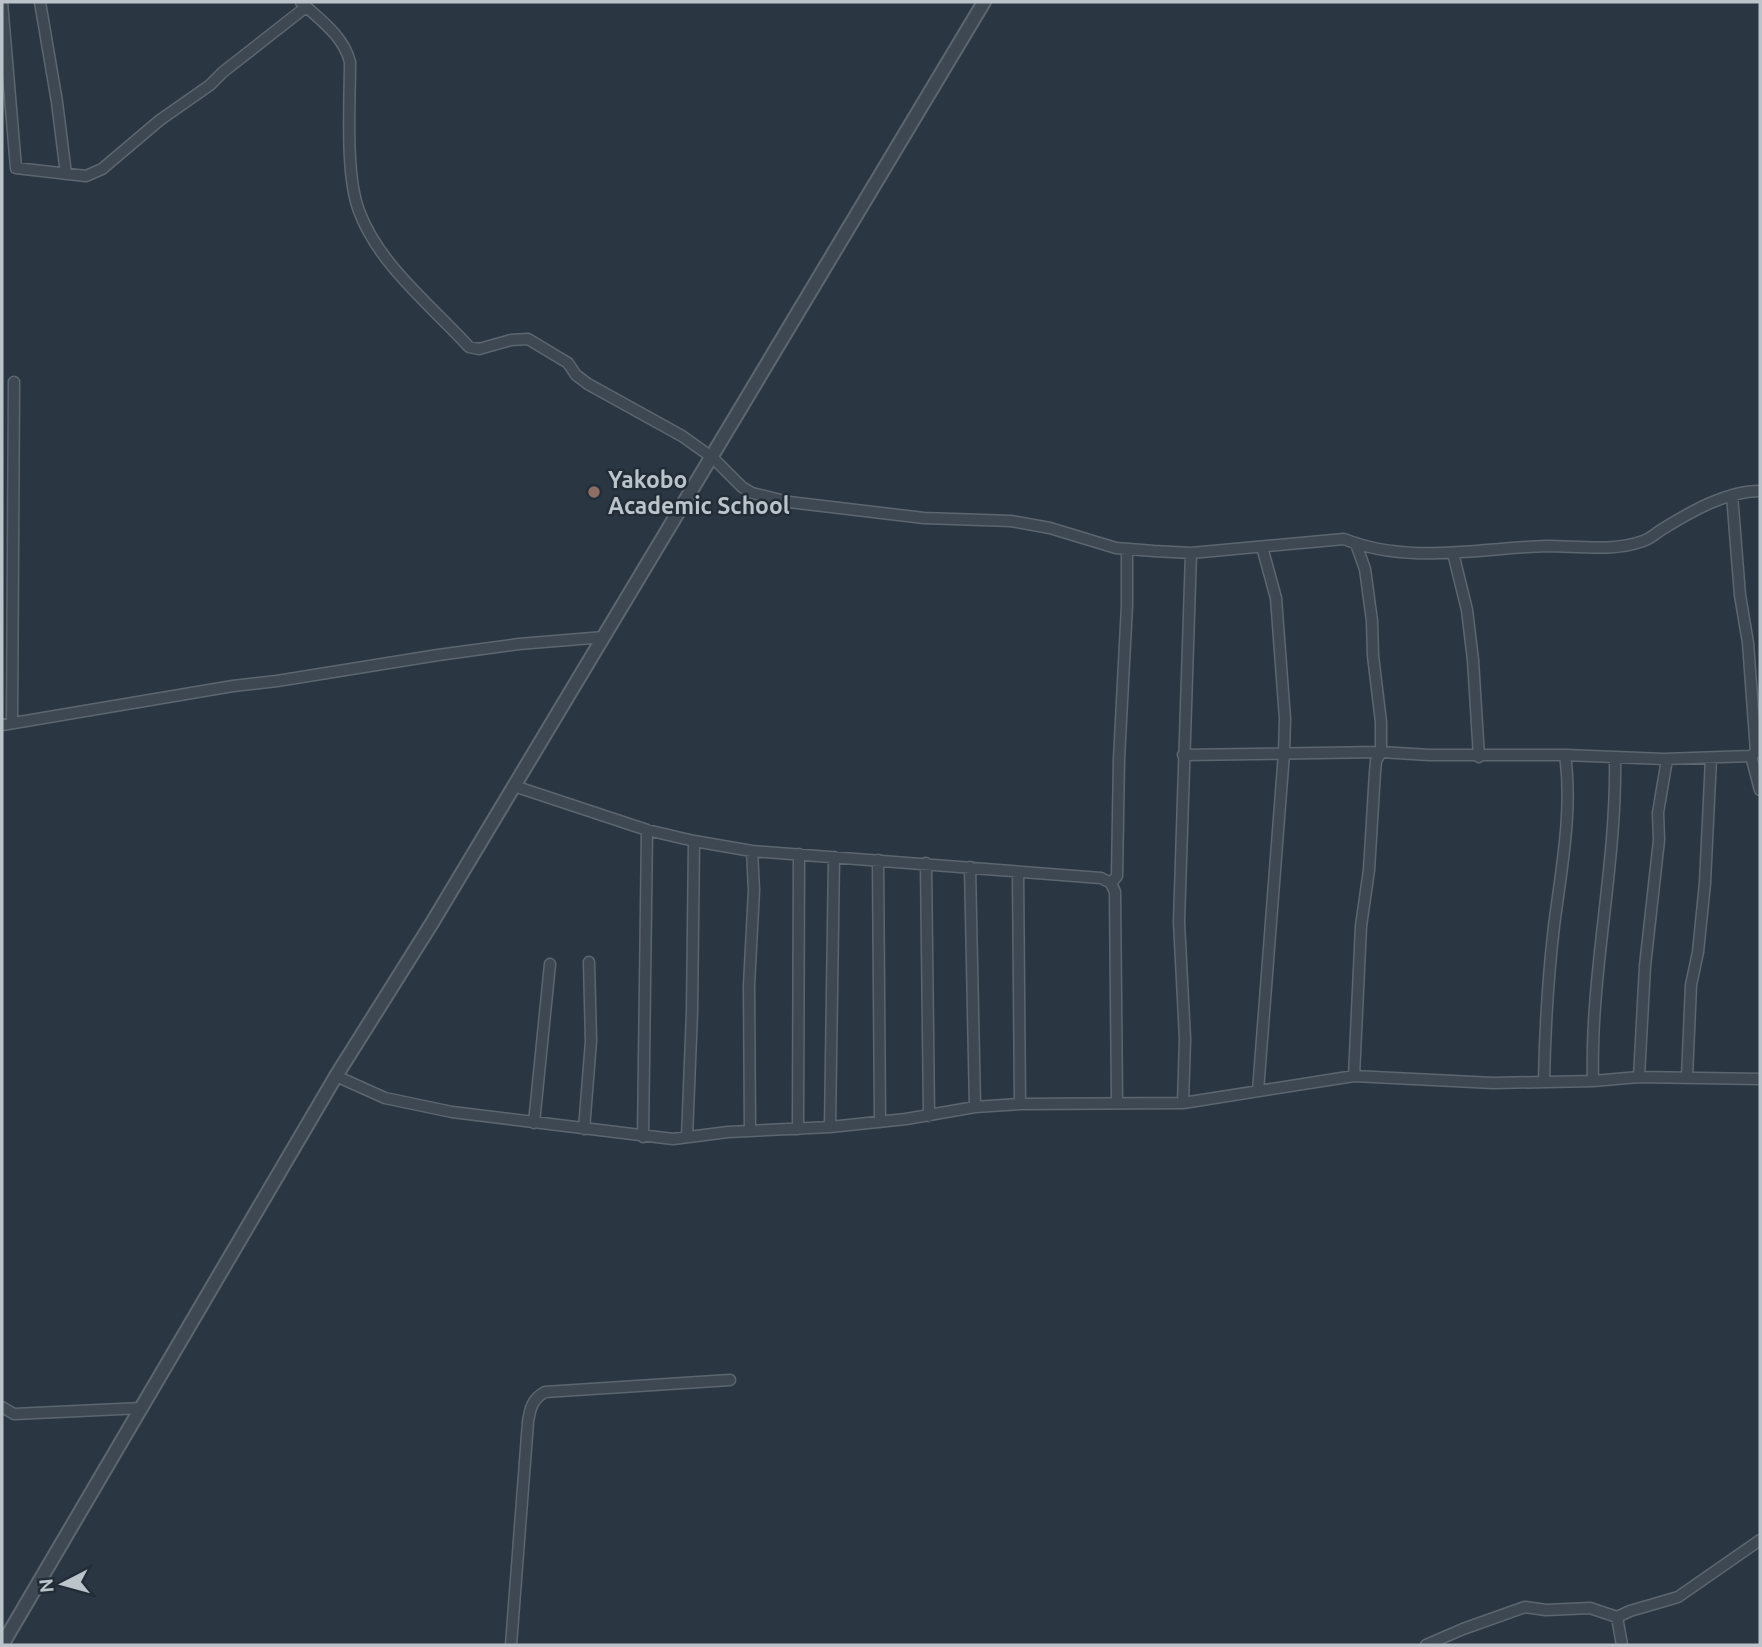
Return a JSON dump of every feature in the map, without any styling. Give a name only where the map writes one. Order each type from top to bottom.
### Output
[{"type":"street","points":[[2,2],[16,168],[86,176],[102,169],[160,120],[211,85],[303,5],[329,27],[348,54],[356,201],[359,213],[390,265],[469,347],[479,349],[510,340],[528,339],[568,363],[576,375],[588,384],[682,436],[713,458],[742,487],[766,497],[869,513],[1031,524],[1127,549],[1191,553],[1344,539],[1356,544],[1419,554],[1525,547],[1604,547],[1637,543],[1699,509],[1732,495],[1760,491]]},
{"type":"street","points":[[40,2],[58,102],[66,174]]},
{"type":"street","points":[[2,1645],[335,1076],[432,923],[713,458],[984,2]]},
{"type":"street","points":[[14,382],[7,724],[438,655],[519,644],[604,637]]},
{"type":"street","points":[[1183,755],[1381,752],[1479,757],[1565,755],[1667,759],[1751,756],[1756,752],[1748,643],[1740,595],[1732,495]]},
{"type":"street","points":[[1354,1076],[1361,926],[1369,870],[1376,761],[1381,752],[1381,722],[1373,656],[1373,621],[1365,569],[1356,544]]},
{"type":"street","points":[[1258,1091],[1285,719],[1276,598],[1262,547]]},
{"type":"street","points":[[1111,883],[1117,876],[1127,549]]},
{"type":"street","points":[[1183,1103],[1185,1039],[1179,922],[1191,553]]},
{"type":"street","points":[[1453,553],[1467,610],[1479,757]]},
{"type":"street","points":[[1544,1082],[1545,1015],[1569,782],[1565,755]]},
{"type":"street","points":[[1751,756],[1760,790]]},
{"type":"street","points":[[1592,1081],[1595,1004],[1616,794],[1615,758]]},
{"type":"street","points":[[1687,1077],[1691,985],[1698,952],[1711,758]]},
{"type":"street","points":[[1639,1077],[1645,966],[1659,840],[1658,813],[1667,759]]},
{"type":"street","points":[[514,786],[647,830],[694,842],[752,851],[1101,878],[1111,883],[1115,892],[1116,1103]]},
{"type":"street","points":[[643,1137],[647,830]]},
{"type":"street","points":[[687,1137],[694,842]]},
{"type":"street","points":[[750,1131],[749,985],[754,890],[752,851]]},
{"type":"street","points":[[798,1129],[799,854]]},
{"type":"street","points":[[830,1127],[834,857]]},
{"type":"street","points":[[878,860],[880,1122]]},
{"type":"street","points":[[926,863],[929,1116]]},
{"type":"street","points":[[970,867],[975,1107]]},
{"type":"street","points":[[1018,872],[1020,1104]]},
{"type":"street","points":[[584,1129],[591,1041],[589,962]]},
{"type":"street","points":[[534,1123],[550,964]]},
{"type":"street","points":[[335,1076],[398,1101],[452,1112],[673,1139],[880,1122],[975,1107],[1020,1104],[1183,1103],[1354,1076],[1493,1083],[1639,1077],[1760,1079]]},
{"type":"street","points":[[511,1645],[528,1422],[536,1397],[545,1392],[730,1380]]},
{"type":"street","points":[[2,1407],[14,1414],[142,1408]]},
{"type":"street","points":[[1426,1645],[1525,1607],[1546,1610],[1590,1608],[1617,1618],[1630,1611],[1678,1597],[1760,1540]]},
{"type":"street","points":[[1617,1618],[1622,1645]]},
{"type":"place","name":"Yakobo Academic School","points":[[594,492]]}]
